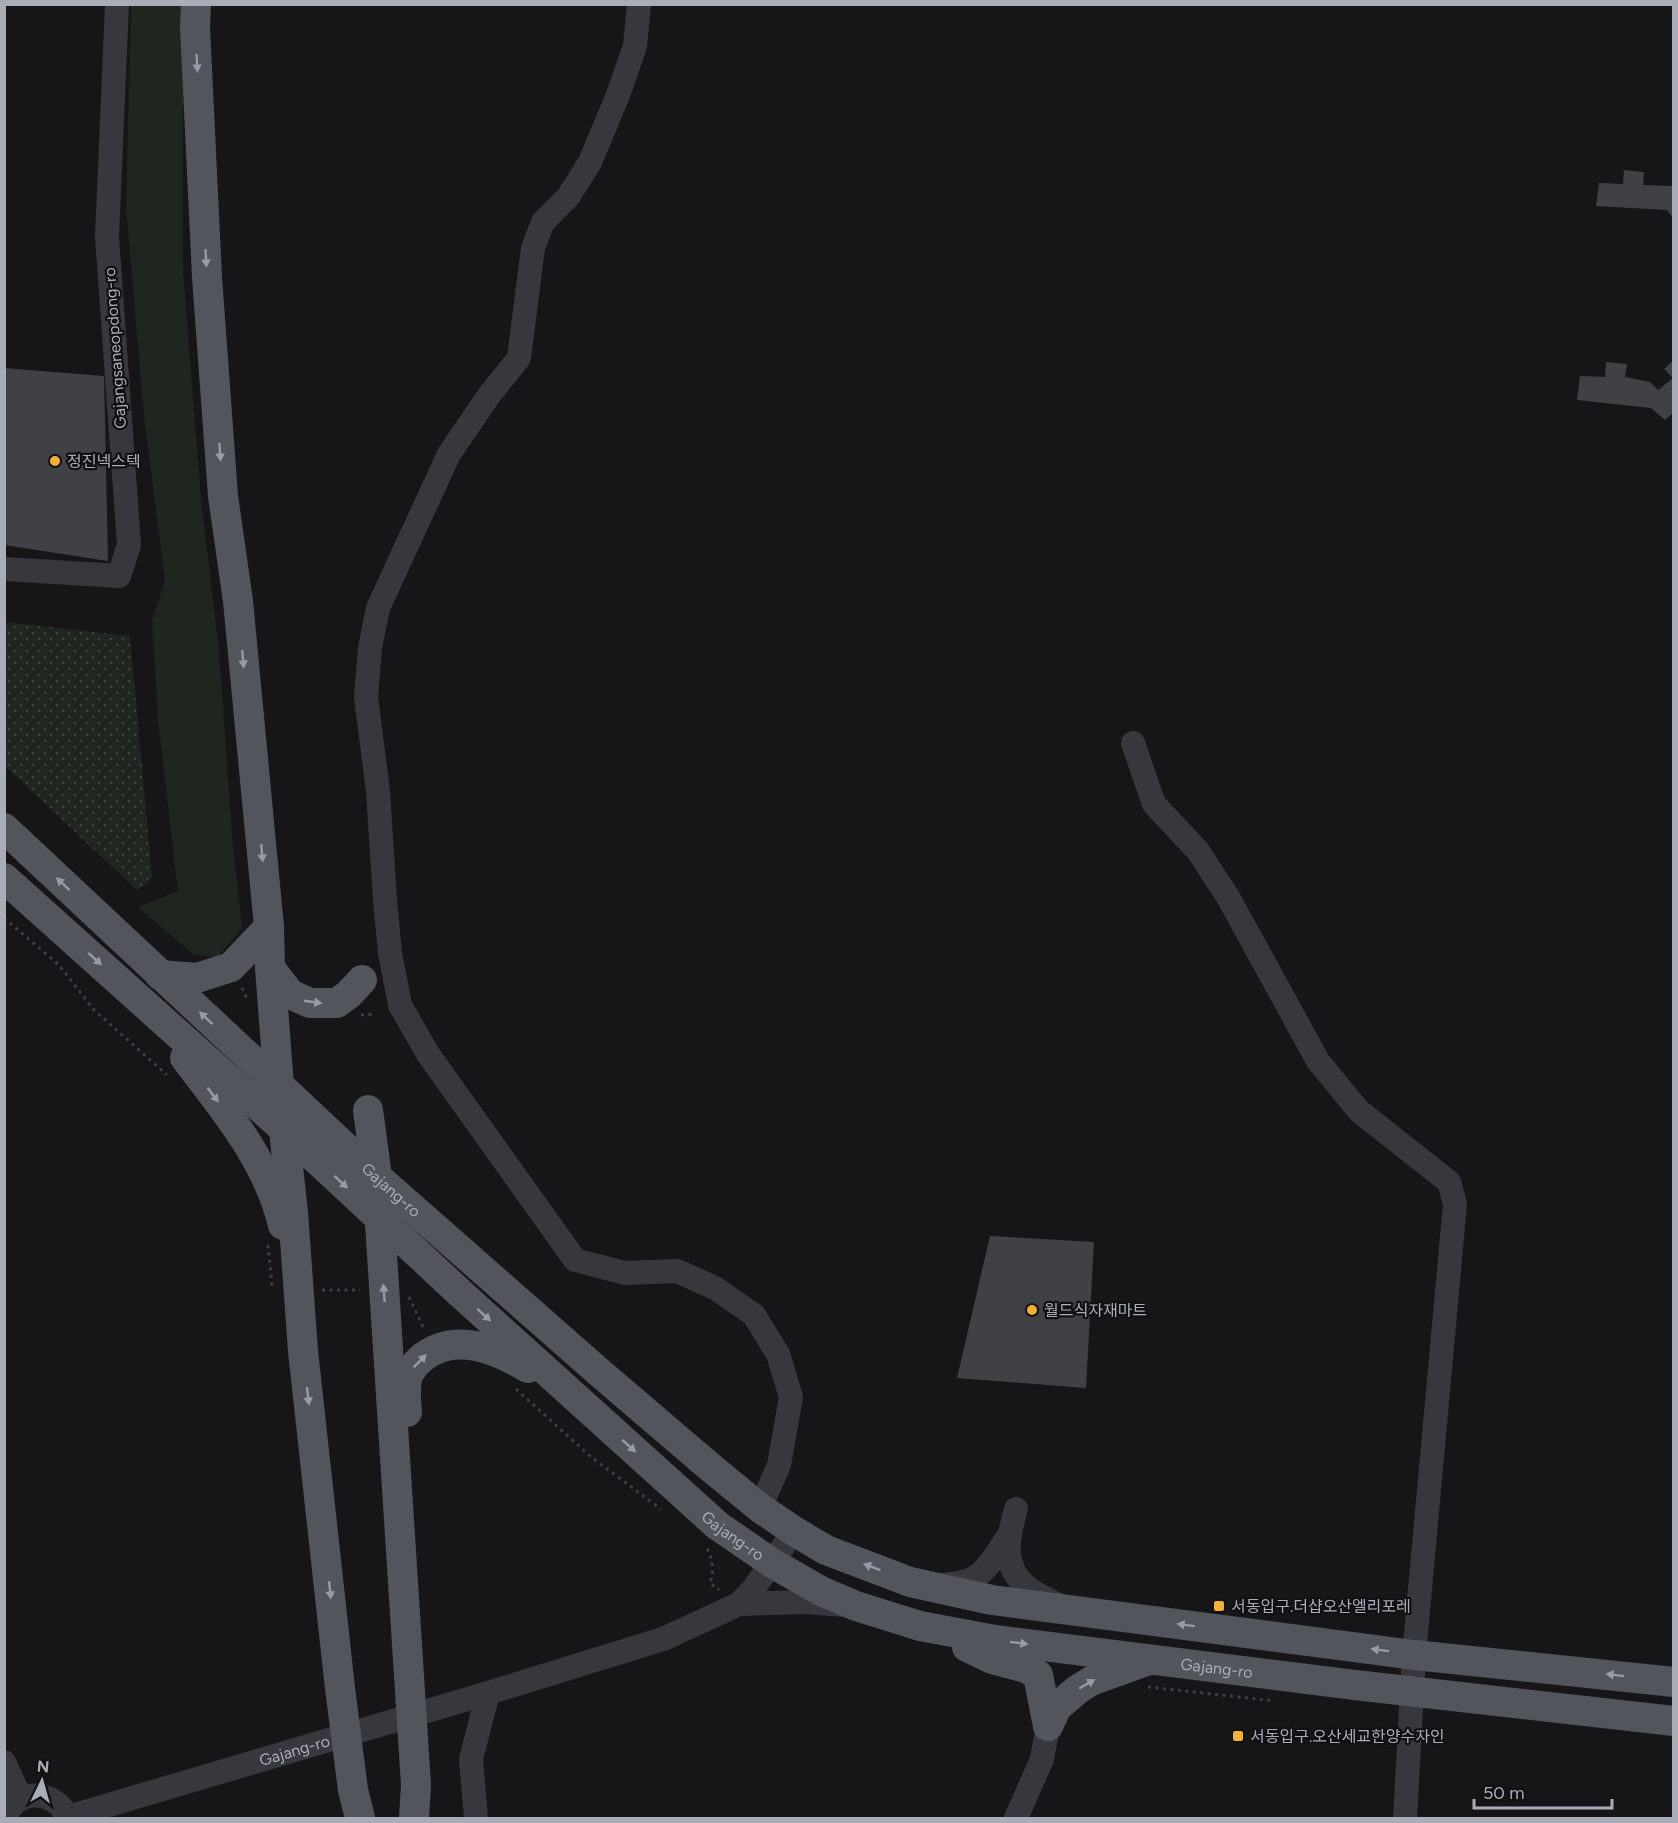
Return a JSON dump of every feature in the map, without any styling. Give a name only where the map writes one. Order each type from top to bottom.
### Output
[{"type":"main road","points":[[196,4],[195,39],[207,277],[223,496],[238,600],[269,927],[279,1086],[291,1136],[292,1212],[303,1351],[343,1707],[360,1818]]},
{"type":"main road","name":"Gajang-ro","points":[[4,828],[377,1177],[617,1388],[760,1508],[794,1532],[826,1550],[910,1582],[992,1600],[1414,1654],[1674,1682]]},
{"type":"main road","name":"Gajang-ro","points":[[4,878],[291,1136],[718,1526],[772,1563],[821,1591],[856,1606],[920,1626],[995,1640],[1412,1692],[1674,1721]]},
{"type":"main road","points":[[160,975],[197,978],[231,967],[269,927]]},
{"type":"main road","points":[[270,968],[290,994],[310,1003],[337,1003],[362,980]]},
{"type":"main road","points":[[139,999],[245,1139],[264,1175],[281,1218],[297,1291]]},
{"type":"main road","points":[[291,1136],[338,1140],[358,1129],[368,1110],[377,1177],[416,1785],[414,1818]]},
{"type":"main road","points":[[409,1677],[415,1580],[406,1396],[407,1378],[415,1363],[441,1346],[478,1345],[506,1355],[534,1371],[596,1417]]},
{"type":"main road","points":[[920,1626],[992,1659],[1026,1668],[1038,1675],[1048,1726]]},
{"type":"main road","points":[[1048,1726],[1056,1707],[1084,1685],[1150,1659]]},
{"type":"street","name":"Gajangsaneopdong-ro","points":[[4,568],[119,576],[129,546],[107,237],[117,4]]},
{"type":"street","points":[[639,4],[635,46],[618,95],[590,162],[568,197],[543,222],[533,248],[519,357],[490,394],[449,454],[378,608],[370,648],[366,697],[378,790],[389,943],[400,1005],[428,1054],[575,1260],[626,1273],[677,1271],[715,1288],[754,1315],[778,1354],[791,1397],[778,1465],[760,1508]]},
{"type":"street","points":[[1133,743],[1154,804],[1198,851],[1228,897],[1318,1061],[1359,1112],[1449,1182],[1455,1203],[1414,1654],[1405,1818]]},
{"type":"street","points":[[1016,1509],[1008,1537],[1008,1553],[1015,1573],[1027,1588],[1067,1610]]},
{"type":"street","name":"Gajang-ro","points":[[68,1818],[663,1639],[739,1604],[754,1588],[794,1532]]},
{"type":"street","points":[[910,1582],[940,1585],[966,1582],[982,1573],[1008,1537]]},
{"type":"street","points":[[739,1604],[807,1602],[856,1606]]},
{"type":"street","points":[[476,1818],[471,1759],[488,1693]]},
{"type":"street","points":[[1016,1818],[1042,1759],[1048,1726]]},
{"type":"street","points":[[4,1762],[21,1799]]},
{"type":"street","points":[[5,1818],[12,1806],[21,1799],[43,1796],[54,1800],[62,1807],[68,1818]]},
{"type":"path","points":[[4,918],[59,965],[94,1010],[173,1081]]},
{"type":"path","points":[[267,1240],[273,1291],[384,1289]]},
{"type":"path","points":[[511,1385],[591,1457],[661,1509]]},
{"type":"path","points":[[703,1545],[709,1551],[712,1563],[710,1583]]},
{"type":"shaded area","points":[[131,5],[185,5],[183,270],[201,499],[219,650],[232,834],[242,929],[217,957],[194,955],[138,907],[178,891],[158,720],[152,620],[165,581],[144,416],[126,205]]},
{"type":"shaded area","points":[[5,622],[130,636],[152,878],[137,890],[5,766]]},
{"type":"building","points":[[1624,170],[1644,172],[1643,185],[1674,185],[1674,216],[1672,217],[1667,210],[1596,206],[1599,183],[1623,184]]},
{"type":"building","points":[[1674,360],[1674,412],[1665,420],[1651,408],[1577,400],[1580,376],[1605,377],[1606,362],[1627,364],[1625,377],[1650,382],[1658,390],[1673,378],[1664,369]]},
{"type":"building","name":"정진넥스텍","points":[[4,368],[104,376],[108,561],[4,545]]},
{"type":"building","name":"월드식자재마트","points":[[990,1236],[1094,1242],[1086,1388],[957,1378]]},
{"type":"place","name":"정진넥스텍","points":[[55,461]]},
{"type":"place","name":"월드식자재마트","points":[[1032,1310]]},
{"type":"place","name":"서동입구.더샵오산엘리포레","points":[[1219,1606]]},
{"type":"place","name":"서동입구.오산세교한양수자인","points":[[1238,1736]]}]
